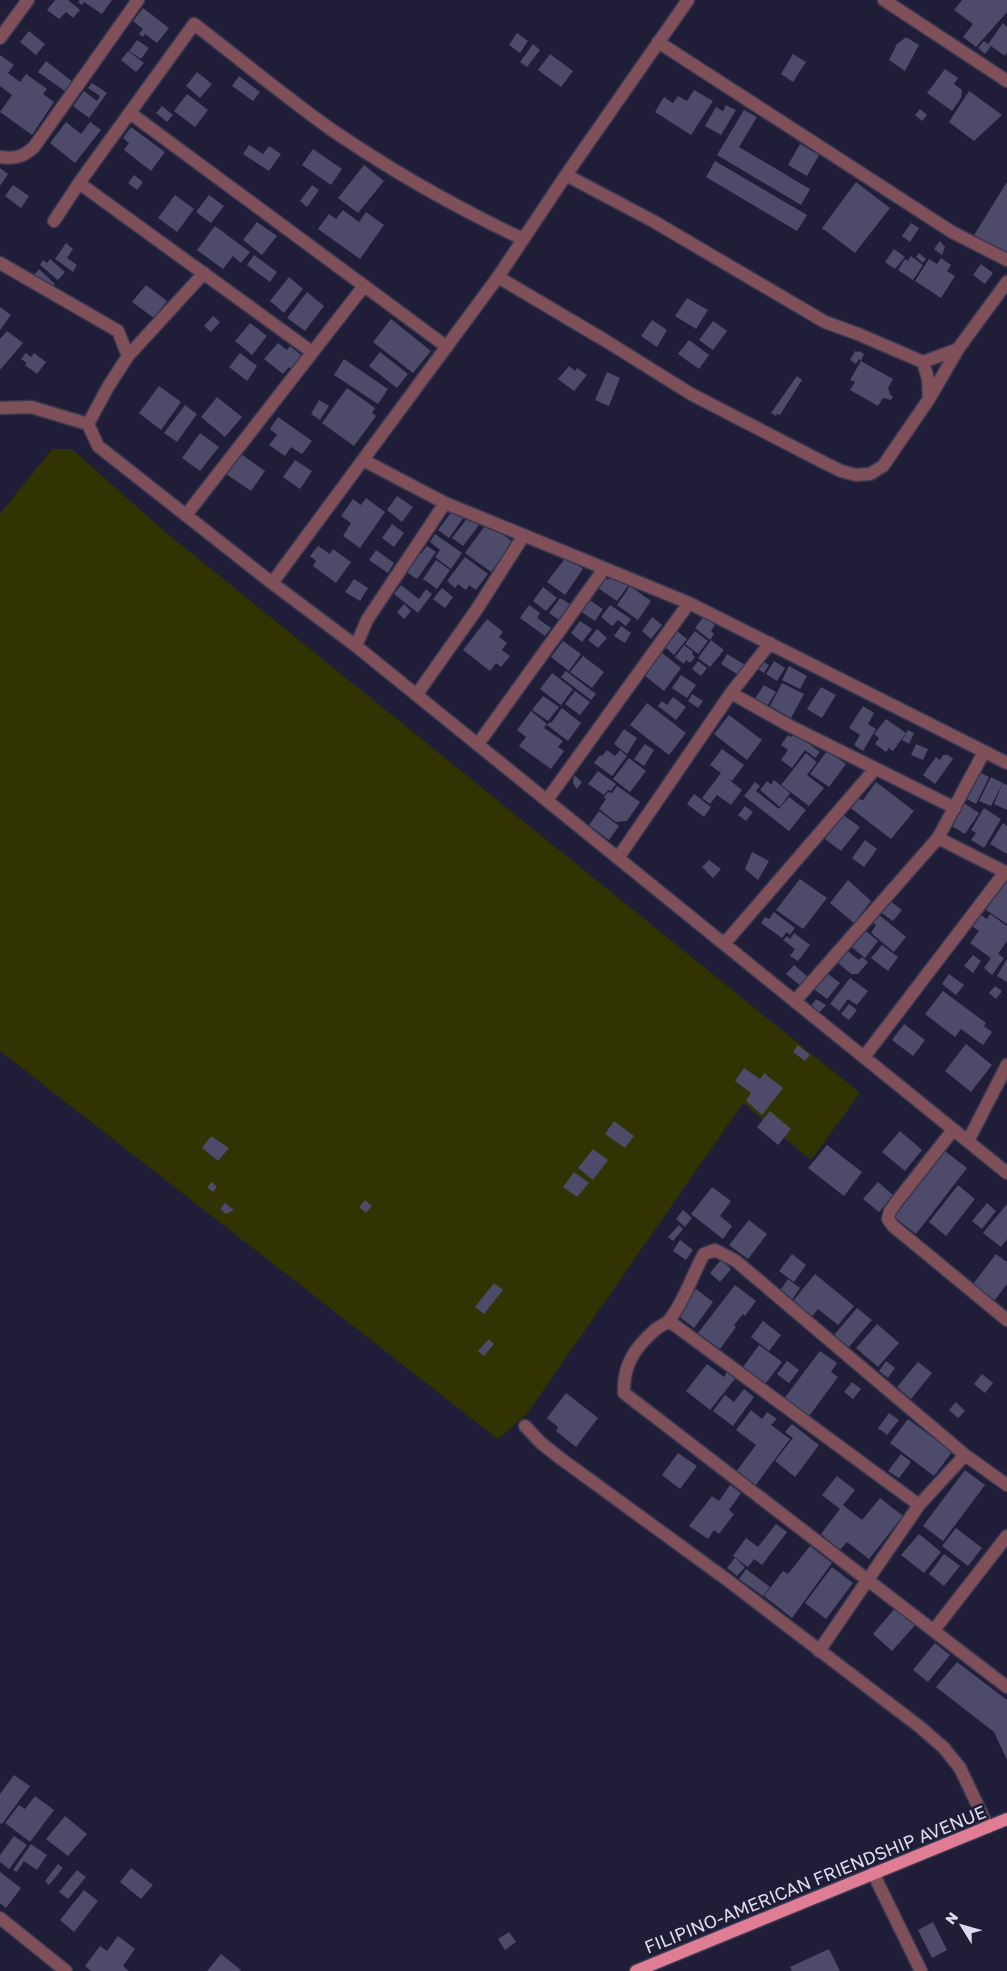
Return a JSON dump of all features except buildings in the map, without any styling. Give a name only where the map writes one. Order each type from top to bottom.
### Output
[{"type":"main road","name":"FILIPINO-AMERICAN FRIENDSHIP AVENUE","points":[[636,1971],[1007,1819]]},
{"type":"street","points":[[0,38],[28,0]]},
{"type":"street","points":[[0,157],[24,156],[34,147],[138,0]]},
{"type":"street","points":[[272,583],[498,277],[566,175],[688,0]]},
{"type":"street","points":[[884,0],[1007,81]]},
{"type":"street","points":[[54,221],[79,183],[194,24],[332,129],[367,153],[455,204],[523,239]]},
{"type":"street","points":[[658,42],[952,232],[1007,260]]},
{"type":"street","points":[[130,113],[447,347]]},
{"type":"street","points":[[566,175],[653,221],[825,322],[923,362],[958,349]]},
{"type":"street","points":[[79,183],[312,352]]},
{"type":"street","points":[[0,262],[118,331],[128,356]]},
{"type":"street","points":[[88,424],[108,387],[128,356],[204,273]]},
{"type":"street","points":[[498,277],[691,394],[841,471],[856,475],[870,474],[883,466],[929,398],[958,349],[1007,282]]},
{"type":"street","points":[[186,515],[364,286]]},
{"type":"street","points":[[923,362],[928,379],[929,398]]},
{"type":"street","points":[[0,408],[31,407],[88,424],[98,446],[417,694],[1007,1173]]},
{"type":"street","points":[[363,460],[446,503],[689,603],[1007,763]]},
{"type":"street","points":[[356,646],[367,620],[446,503]]},
{"type":"street","points":[[417,694],[477,609],[524,536]]},
{"type":"street","points":[[478,744],[604,569]]},
{"type":"street","points":[[547,800],[689,603]]},
{"type":"street","points":[[618,858],[731,693],[770,643]]},
{"type":"street","points":[[731,693],[790,726],[954,808]]},
{"type":"street","points":[[795,1001],[938,838],[984,752]]},
{"type":"street","points":[[724,944],[875,769]]},
{"type":"street","points":[[864,1057],[1006,873],[938,838]]},
{"type":"street","points":[[968,1141],[1007,1064]]},
{"type":"street","points":[[953,1130],[898,1200],[888,1219],[893,1226],[1007,1320]]},
{"type":"street","points":[[1007,1485],[966,1455],[736,1261],[720,1251],[709,1251],[704,1254],[669,1321],[647,1337],[632,1357],[624,1378],[624,1393],[1007,1687]]},
{"type":"street","points":[[669,1321],[919,1506]]},
{"type":"street","points":[[524,1426],[540,1443],[726,1579],[920,1727],[944,1748],[960,1768],[988,1827]]},
{"type":"street","points":[[819,1651],[919,1506],[966,1455]]},
{"type":"street","points":[[934,1630],[1007,1536]]},
{"type":"street","points":[[873,1874],[921,1971]]},
{"type":"street","points":[[0,1918],[66,1971]]},
{"type":"shaded area","points":[[52,449],[72,449],[164,531],[860,1093],[811,1160],[743,1103],[526,1415],[498,1439],[0,1051],[0,514]]}]
